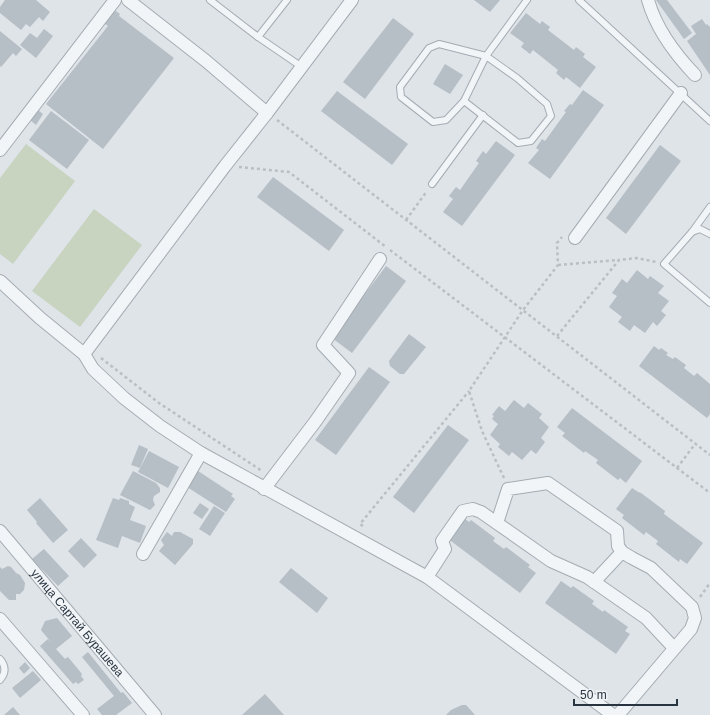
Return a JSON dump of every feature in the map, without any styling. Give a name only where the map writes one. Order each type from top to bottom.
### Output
[{"type":"street","points":[[0,150],[115,0]]},
{"type":"street","points":[[129,0],[206,61],[267,113]]},
{"type":"street","points":[[86,351],[352,0]]},
{"type":"street","points":[[648,0],[653,16],[679,57],[695,75]]},
{"type":"street","points":[[575,238],[681,93]]},
{"type":"street","points":[[264,489],[315,422],[349,373],[323,345],[380,259]]},
{"type":"street","points":[[0,281],[40,318],[86,351],[93,370],[124,398],[160,426],[201,453],[264,489],[427,577],[613,715]]},
{"type":"street","points":[[143,554],[201,453]]},
{"type":"street","points":[[497,523],[508,489],[548,483],[617,531],[618,546],[622,552],[651,568],[692,607],[695,618],[691,629],[618,715]]},
{"type":"street","points":[[427,577],[445,550],[442,541],[463,511],[473,509],[481,512],[551,561],[587,577],[646,618],[674,648]]},
{"type":"street","name":"улица Сартай Бурашева","points":[[0,531],[66,608],[149,713]]},
{"type":"street","points":[[594,582],[622,552]]},
{"type":"street","points":[[0,619],[83,715]]},
{"type":"lane","points":[[210,0],[258,37],[302,67]]},
{"type":"lane","points":[[258,37],[287,0]]},
{"type":"lane","points":[[464,101],[518,143],[531,141],[550,116],[547,104],[517,78],[486,56],[439,44],[429,48],[400,87],[401,97],[433,122],[446,120],[464,101],[486,56],[526,0]]},
{"type":"lane","points":[[580,0],[710,121]]},
{"type":"lane","points":[[432,184],[483,115]]},
{"type":"lane","points":[[710,207],[692,232],[664,264],[710,303]]},
{"type":"lane","points":[[692,232],[700,229],[710,234]]},
{"type":"lane","points":[[0,659],[6,670],[4,676],[0,680]]},
{"type":"path","points":[[267,113],[710,455]]},
{"type":"path","points":[[225,166],[289,172],[710,493]]},
{"type":"path","points":[[406,220],[432,184]]},
{"type":"path","points":[[360,524],[469,390],[523,310],[558,265],[557,243],[566,232],[575,238]]},
{"type":"path","points":[[558,265],[637,258],[664,264]]},
{"type":"path","points":[[557,336],[620,260]]},
{"type":"path","points":[[86,351],[159,404],[272,477]]},
{"type":"path","points":[[469,390],[482,431],[508,489]]},
{"type":"path","points":[[677,468],[695,444]]},
{"type":"path","points":[[353,521],[366,528]]},
{"type":"path","points":[[692,607],[710,583]]},
{"type":"green space","points":[[26,144],[75,181],[13,264],[0,254],[0,178]]},
{"type":"green space","points":[[94,209],[142,245],[80,327],[32,291]]},
{"type":"building","points":[[5,0],[36,0],[50,12],[43,21],[39,17],[30,27],[26,24],[21,30],[0,13],[0,7]]},
{"type":"building","points":[[474,0],[500,0],[490,12]]},
{"type":"building","points":[[656,0],[667,0],[692,33],[684,39]]},
{"type":"building","points":[[113,9],[120,14],[119,16],[174,58],[103,149],[46,104],[108,26],[103,22]]},
{"type":"building","points":[[526,13],[540,24],[542,21],[550,27],[548,30],[574,50],[576,47],[585,54],[583,57],[596,67],[580,88],[566,77],[564,80],[556,73],[558,70],[533,50],[530,54],[521,47],[524,43],[510,33]]},
{"type":"building","points":[[393,18],[414,34],[365,99],[343,82]]},
{"type":"building","points":[[702,19],[706,25],[707,24],[710,27],[710,75],[687,41],[696,34],[691,26]]},
{"type":"building","points":[[44,29],[53,36],[36,58],[20,45],[30,33],[37,38]]},
{"type":"building","points":[[0,31],[22,49],[16,56],[13,53],[1,67],[0,66]]},
{"type":"building","points":[[445,64],[463,75],[450,94],[433,84]]},
{"type":"building","points":[[583,90],[604,105],[550,179],[528,163],[539,150],[536,148],[542,139],[545,141],[566,112],[564,111],[570,104],[572,105]]},
{"type":"building","points":[[337,91],[408,144],[392,165],[321,111]]},
{"type":"building","points":[[38,110],[43,114],[36,125],[30,120]]},
{"type":"building","points":[[51,111],[89,140],[67,169],[29,140]]},
{"type":"building","points":[[496,141],[515,155],[462,226],[443,212],[453,199],[449,196],[456,187],[460,190],[479,163],[476,161],[483,151],[486,154]]},
{"type":"building","points":[[660,145],[681,161],[626,234],[606,218]]},
{"type":"building","points":[[273,177],[344,230],[329,251],[257,197]]},
{"type":"building","points":[[386,266],[406,281],[352,353],[332,338]]},
{"type":"building","points":[[637,270],[648,279],[650,276],[664,286],[658,293],[669,301],[661,311],[666,315],[657,326],[653,322],[645,333],[634,325],[630,331],[618,322],[622,317],[609,307],[617,296],[612,293],[622,279],[627,283]]},
{"type":"building","points":[[409,334],[426,347],[404,374],[400,374],[390,366],[389,361]]},
{"type":"building","points":[[654,346],[659,350],[661,348],[668,353],[666,355],[673,359],[675,357],[686,365],[684,368],[694,376],[697,373],[710,384],[710,414],[707,418],[639,366]]},
{"type":"building","points":[[369,367],[390,382],[336,455],[315,440]]},
{"type":"building","points":[[514,400],[524,408],[528,403],[542,414],[539,418],[549,427],[541,438],[545,442],[536,454],[531,450],[522,460],[512,452],[509,456],[498,447],[500,444],[490,435],[498,424],[492,419],[494,416],[492,415],[499,406],[505,411]]},
{"type":"building","points":[[572,408],[642,461],[626,483],[620,478],[618,480],[596,463],[598,460],[585,451],[584,453],[562,436],[565,433],[557,427]]},
{"type":"building","points":[[448,425],[469,440],[414,513],[393,497]]},
{"type":"building","points":[[139,445],[148,449],[140,468],[131,465]]},
{"type":"building","points":[[149,451],[179,467],[168,488],[138,472]]},
{"type":"building","points":[[195,469],[233,494],[231,496],[235,499],[226,512],[184,485]]},
{"type":"building","points":[[133,471],[156,483],[160,488],[160,492],[154,496],[153,500],[155,505],[150,510],[120,495]]},
{"type":"building","points":[[632,488],[665,511],[664,514],[703,543],[687,564],[680,559],[679,562],[656,544],[658,541],[646,532],[644,535],[622,518],[624,515],[616,509]]},
{"type":"building","points":[[40,498],[68,530],[53,543],[27,510]]},
{"type":"building","points":[[113,498],[119,500],[120,498],[129,501],[129,504],[135,507],[130,520],[146,526],[140,543],[122,536],[118,548],[96,540]]},
{"type":"building","points":[[200,503],[209,509],[202,519],[193,513]]},
{"type":"building","points":[[214,506],[225,513],[210,536],[199,529]]},
{"type":"building","points":[[463,517],[469,522],[471,520],[495,538],[493,541],[504,549],[506,547],[530,565],[528,567],[536,573],[520,593],[447,538]]},
{"type":"building","points":[[167,532],[172,536],[174,532],[180,532],[193,539],[193,544],[175,565],[159,551],[164,545],[161,540]]},
{"type":"building","points":[[81,538],[97,555],[84,568],[68,551]]},
{"type":"building","points":[[44,549],[69,576],[58,586],[32,559]]},
{"type":"building","points":[[8,566],[20,575],[25,583],[24,590],[20,594],[16,594],[16,600],[9,600],[0,591],[0,567],[2,569]]},
{"type":"building","points":[[291,568],[328,598],[317,613],[279,582]]},
{"type":"building","points":[[561,581],[571,588],[573,586],[594,601],[592,604],[603,612],[604,610],[628,627],[625,631],[630,634],[616,654],[545,603]]},
{"type":"building","points":[[57,618],[72,636],[56,649],[65,659],[68,657],[82,674],[81,676],[84,680],[78,684],[76,682],[73,684],[40,646],[48,639],[51,642],[41,630],[45,621]]},
{"type":"building","points":[[88,652],[121,693],[123,692],[132,703],[116,715],[102,715],[97,709],[114,696],[82,657]]},
{"type":"building","points":[[25,662],[30,668],[24,674],[19,668]]},
{"type":"building","points":[[33,671],[41,680],[20,698],[12,688]]},
{"type":"building","points":[[265,694],[284,715],[242,715]]},
{"type":"building","points":[[462,705],[466,705],[475,715],[446,715],[451,710]]},
{"type":"building","points":[[13,707],[20,715],[4,715]]}]
